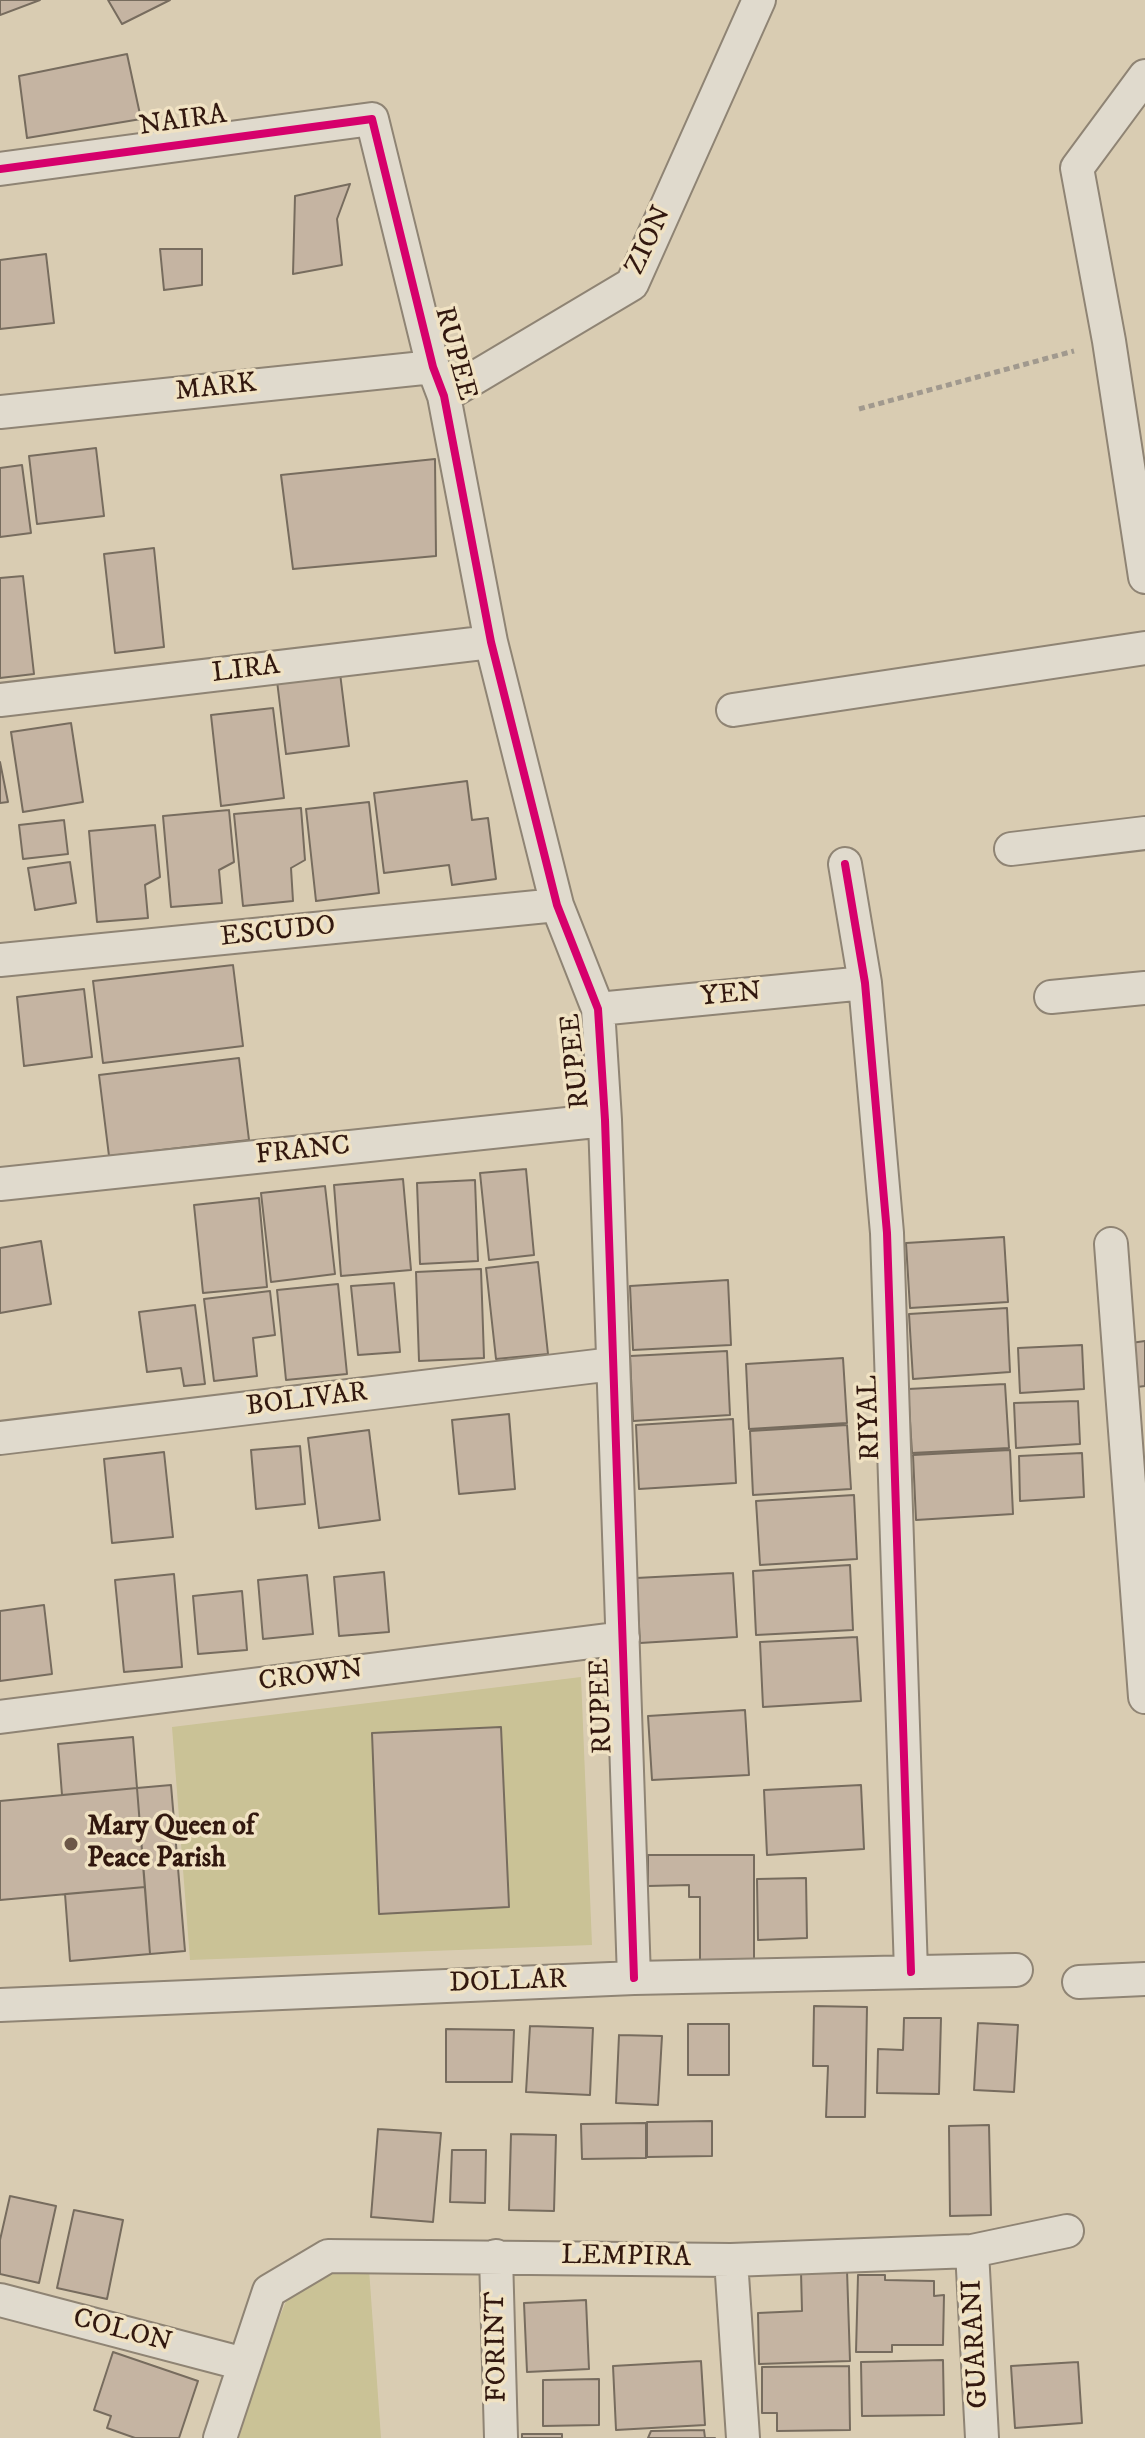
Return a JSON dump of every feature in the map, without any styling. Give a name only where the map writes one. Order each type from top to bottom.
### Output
[{"type":"street","name":"ZION","points":[[438,381],[632,284],[759,0]]},
{"type":"street","points":[[1145,76],[1077,168],[1109,341],[1145,577]]},
{"type":"street","name":"RUPEE","points":[[372,119],[438,381],[491,642],[557,905],[598,1009],[605,1120],[634,1978]]},
{"type":"street","name":"NAIRA","points":[[0,169],[372,119]]},
{"type":"street","name":"MARK","points":[[0,412],[438,381]]},
{"type":"street","name":"LIRA","points":[[0,700],[491,642]]},
{"type":"street","points":[[733,710],[1145,648]]},
{"type":"street","points":[[1011,849],[1145,833]]},
{"type":"street","name":"RIYAL","points":[[845,864],[865,983],[887,1233],[911,1972]]},
{"type":"street","name":"ESCUDO","points":[[0,960],[557,905]]},
{"type":"street","name":"YEN","points":[[598,1009],[865,983]]},
{"type":"street","points":[[1051,997],[1145,988]]},
{"type":"street","name":"FRANC","points":[[0,1184],[605,1120]]},
{"type":"street","points":[[1111,1244],[1145,1697]]},
{"type":"street","name":"BOLIVAR","points":[[0,1438],[613,1364]]},
{"type":"street","name":"CROWN","points":[[0,1717],[623,1638]]},
{"type":"street","name":"DOLLAR","points":[[0,2005],[634,1978],[1016,1970]]},
{"type":"street","points":[[1079,1982],[1145,1979]]},
{"type":"street","name":"LEMPIRA","points":[[220,2438],[269,2291],[328,2256],[731,2260],[972,2251],[1067,2231]]},
{"type":"street","name":"GUARANI","points":[[972,2251],[982,2438]]},
{"type":"street","name":"FORINT","points":[[496,2256],[501,2438]]},
{"type":"street","points":[[731,2260],[743,2438]]},
{"type":"street","name":"COLON","points":[[0,2300],[244,2364]]},
{"type":"path","points":[[859,409],[1109,341]]},
{"type":"shaded area","points":[[581,1677],[592,1945],[190,1960],[172,1727]]},
{"type":"shaded area","points":[[369,2269],[381,2438],[239,2438],[267,2348],[287,2299],[319,2274]]},
{"type":"building","points":[[0,0],[40,0],[0,15]]},
{"type":"building","points":[[108,0],[170,0],[122,24]]},
{"type":"building","points":[[127,54],[141,119],[27,138],[19,76]]},
{"type":"building","points":[[350,184],[337,219],[342,265],[293,274],[295,196]]},
{"type":"building","points":[[160,249],[202,249],[202,285],[164,290]]},
{"type":"building","points":[[46,254],[54,323],[0,329],[0,260]]},
{"type":"building","points":[[96,448],[104,516],[37,524],[29,456]]},
{"type":"building","points":[[435,459],[436,556],[293,569],[281,475]]},
{"type":"building","points":[[22,465],[31,533],[0,537],[0,468]]},
{"type":"building","points":[[154,548],[164,647],[115,653],[104,554]]},
{"type":"building","points":[[23,576],[34,674],[0,678],[0,578]]},
{"type":"building","points":[[340,673],[349,746],[286,754],[277,681]]},
{"type":"building","points":[[273,708],[284,798],[221,806],[211,715]]},
{"type":"building","points":[[71,723],[83,802],[23,812],[11,732]]},
{"type":"building","points":[[0,762],[8,802],[0,803]]},
{"type":"building","points":[[467,781],[472,820],[488,818],[496,879],[452,885],[449,865],[384,873],[374,793]]},
{"type":"building","points":[[369,802],[379,893],[316,901],[306,809]]},
{"type":"building","points":[[301,808],[305,860],[291,868],[293,901],[243,906],[234,814]]},
{"type":"building","points":[[229,810],[234,862],[219,870],[222,903],[171,907],[163,816]]},
{"type":"building","points":[[64,820],[68,854],[23,859],[19,825]]},
{"type":"building","points":[[155,825],[160,877],[145,885],[148,918],[97,922],[89,831]]},
{"type":"building","points":[[70,862],[76,903],[35,910],[28,868]]},
{"type":"building","points":[[233,965],[243,1046],[103,1063],[93,981]]},
{"type":"building","points":[[84,989],[92,1057],[24,1066],[17,997]]},
{"type":"building","points":[[239,1058],[249,1140],[109,1156],[99,1075]]},
{"type":"building","points":[[526,1169],[534,1255],[489,1260],[480,1173]]},
{"type":"building","points":[[403,1179],[411,1270],[341,1276],[334,1185]]},
{"type":"building","points":[[475,1180],[478,1261],[420,1264],[417,1183]]},
{"type":"building","points":[[325,1186],[335,1274],[271,1282],[261,1193]]},
{"type":"building","points":[[259,1198],[267,1287],[203,1293],[194,1205]]},
{"type":"building","points":[[1004,1237],[1008,1302],[910,1308],[906,1243]]},
{"type":"building","points":[[41,1241],[51,1304],[0,1313],[0,1248]]},
{"type":"building","points":[[538,1262],[548,1354],[496,1359],[486,1268]]},
{"type":"building","points":[[481,1269],[484,1358],[419,1361],[416,1272]]},
{"type":"building","points":[[728,1280],[731,1345],[633,1350],[630,1286]]},
{"type":"building","points":[[394,1283],[400,1352],[358,1355],[351,1286]]},
{"type":"building","points":[[338,1284],[347,1374],[286,1380],[277,1290]]},
{"type":"building","points":[[270,1291],[275,1335],[253,1338],[257,1376],[214,1381],[204,1299]]},
{"type":"building","points":[[195,1305],[205,1384],[184,1386],[181,1368],[147,1372],[139,1312]]},
{"type":"building","points":[[1007,1308],[1010,1372],[913,1379],[909,1314]]},
{"type":"building","points":[[1145,1341],[1145,1386],[1129,1388],[1124,1344]]},
{"type":"building","points":[[1082,1345],[1084,1389],[1020,1393],[1018,1348]]},
{"type":"building","points":[[727,1351],[730,1415],[633,1421],[630,1356]]},
{"type":"building","points":[[843,1358],[847,1423],[749,1429],[746,1364]]},
{"type":"building","points":[[1005,1384],[1009,1448],[912,1453],[908,1389]]},
{"type":"building","points":[[1078,1401],[1080,1444],[1016,1448],[1014,1403]]},
{"type":"building","points":[[509,1414],[515,1489],[459,1494],[452,1420]]},
{"type":"building","points":[[733,1419],[736,1483],[639,1489],[636,1425]]},
{"type":"building","points":[[847,1425],[851,1489],[753,1495],[750,1431]]},
{"type":"building","points":[[369,1430],[380,1520],[319,1528],[308,1438]]},
{"type":"building","points":[[300,1446],[305,1504],[256,1509],[251,1450]]},
{"type":"building","points":[[1010,1450],[1013,1514],[916,1520],[913,1455]]},
{"type":"building","points":[[164,1452],[173,1537],[112,1543],[104,1459]]},
{"type":"building","points":[[1082,1453],[1084,1497],[1020,1501],[1019,1456]]},
{"type":"building","points":[[854,1495],[857,1559],[760,1565],[756,1501]]},
{"type":"building","points":[[850,1565],[853,1630],[756,1635],[753,1571]]},
{"type":"building","points":[[384,1572],[389,1632],[339,1636],[334,1577]]},
{"type":"building","points":[[733,1573],[737,1637],[640,1643],[636,1578]]},
{"type":"building","points":[[174,1574],[182,1667],[124,1672],[115,1580]]},
{"type":"building","points":[[307,1575],[313,1634],[263,1639],[258,1580]]},
{"type":"building","points":[[242,1591],[247,1650],[198,1654],[193,1596]]},
{"type":"building","points":[[44,1605],[52,1674],[0,1681],[0,1611]]},
{"type":"building","points":[[857,1637],[861,1701],[763,1707],[760,1642]]},
{"type":"building","points":[[745,1710],[749,1775],[652,1780],[648,1716]]},
{"type":"building","points":[[501,1727],[509,1907],[379,1914],[372,1733]]},
{"type":"building","points":[[133,1737],[137,1788],[62,1795],[58,1744]]},
{"type":"building","points":[[171,1785],[185,1951],[150,1954],[137,1788]]},
{"type":"building","points":[[861,1785],[864,1849],[767,1855],[764,1790]]},
{"type":"building","name":"Mary Queen of Peace Parish","points":[[137,1788],[145,1887],[0,1900],[0,1801]]},
{"type":"building","points":[[648,1855],[754,1855],[754,1961],[700,1960],[700,1897],[689,1897],[689,1885],[648,1886]]},
{"type":"building","points":[[806,1878],[807,1938],[758,1940],[757,1879]]},
{"type":"building","points":[[145,1887],[150,1954],[70,1961],[65,1894]]},
{"type":"building","points":[[814,2006],[867,2007],[865,2117],[826,2117],[828,2066],[813,2066]]},
{"type":"building","points":[[904,2018],[941,2018],[939,2094],[877,2093],[878,2049],[903,2050]]},
{"type":"building","points":[[978,2023],[1018,2025],[1014,2092],[974,2090]]},
{"type":"building","points":[[688,2024],[729,2024],[729,2075],[688,2075]]},
{"type":"building","points":[[530,2026],[593,2028],[590,2095],[526,2092]]},
{"type":"building","points":[[446,2029],[514,2030],[512,2082],[446,2082]]},
{"type":"building","points":[[619,2035],[662,2036],[658,2105],[616,2103]]},
{"type":"building","points":[[712,2121],[712,2156],[647,2157],[647,2122]]},
{"type":"building","points":[[646,2123],[646,2158],[582,2159],[581,2124]]},
{"type":"building","points":[[989,2125],[991,2215],[950,2216],[949,2126]]},
{"type":"building","points":[[378,2129],[441,2133],[433,2222],[371,2217]]},
{"type":"building","points":[[511,2134],[556,2135],[554,2211],[509,2210]]},
{"type":"building","points":[[452,2150],[486,2150],[485,2203],[450,2202]]},
{"type":"building","points":[[10,2196],[56,2206],[39,2283],[0,2274],[0,2240]]},
{"type":"building","points":[[74,2210],[123,2220],[107,2299],[57,2288]]},
{"type":"building","points":[[847,2270],[850,2361],[759,2364],[758,2313],[802,2311],[801,2272]]},
{"type":"building","points":[[858,2275],[885,2275],[885,2280],[934,2281],[934,2296],[944,2295],[943,2345],[892,2345],[892,2352],[856,2352]]},
{"type":"building","points":[[586,2300],[589,2369],[527,2372],[524,2303]]},
{"type":"building","points":[[113,2352],[198,2381],[179,2438],[135,2438],[107,2428],[111,2416],[94,2410]]},
{"type":"building","points":[[943,2360],[944,2415],[862,2416],[861,2362]]},
{"type":"building","points":[[701,2361],[705,2425],[616,2430],[613,2366]]},
{"type":"building","points":[[1078,2362],[1082,2423],[1015,2428],[1011,2366]]},
{"type":"building","points":[[849,2366],[850,2430],[777,2431],[777,2413],[762,2413],[762,2367]]},
{"type":"building","points":[[599,2379],[599,2425],[543,2426],[543,2380]]},
{"type":"building","points":[[704,2430],[705,2438],[648,2438],[651,2431]]},
{"type":"building","points":[[522,2434],[562,2434],[562,2438],[522,2438]]},
{"type":"cycle path","points":[[0,169],[372,119],[433,367],[444,396],[491,642],[557,905],[598,1009],[605,1120],[634,1978]]},
{"type":"cycle path","points":[[845,864],[865,983],[887,1233],[911,1972]]},
{"type":"place","name":"Mary Queen of Peace Parish","points":[[71,1844]]}]
